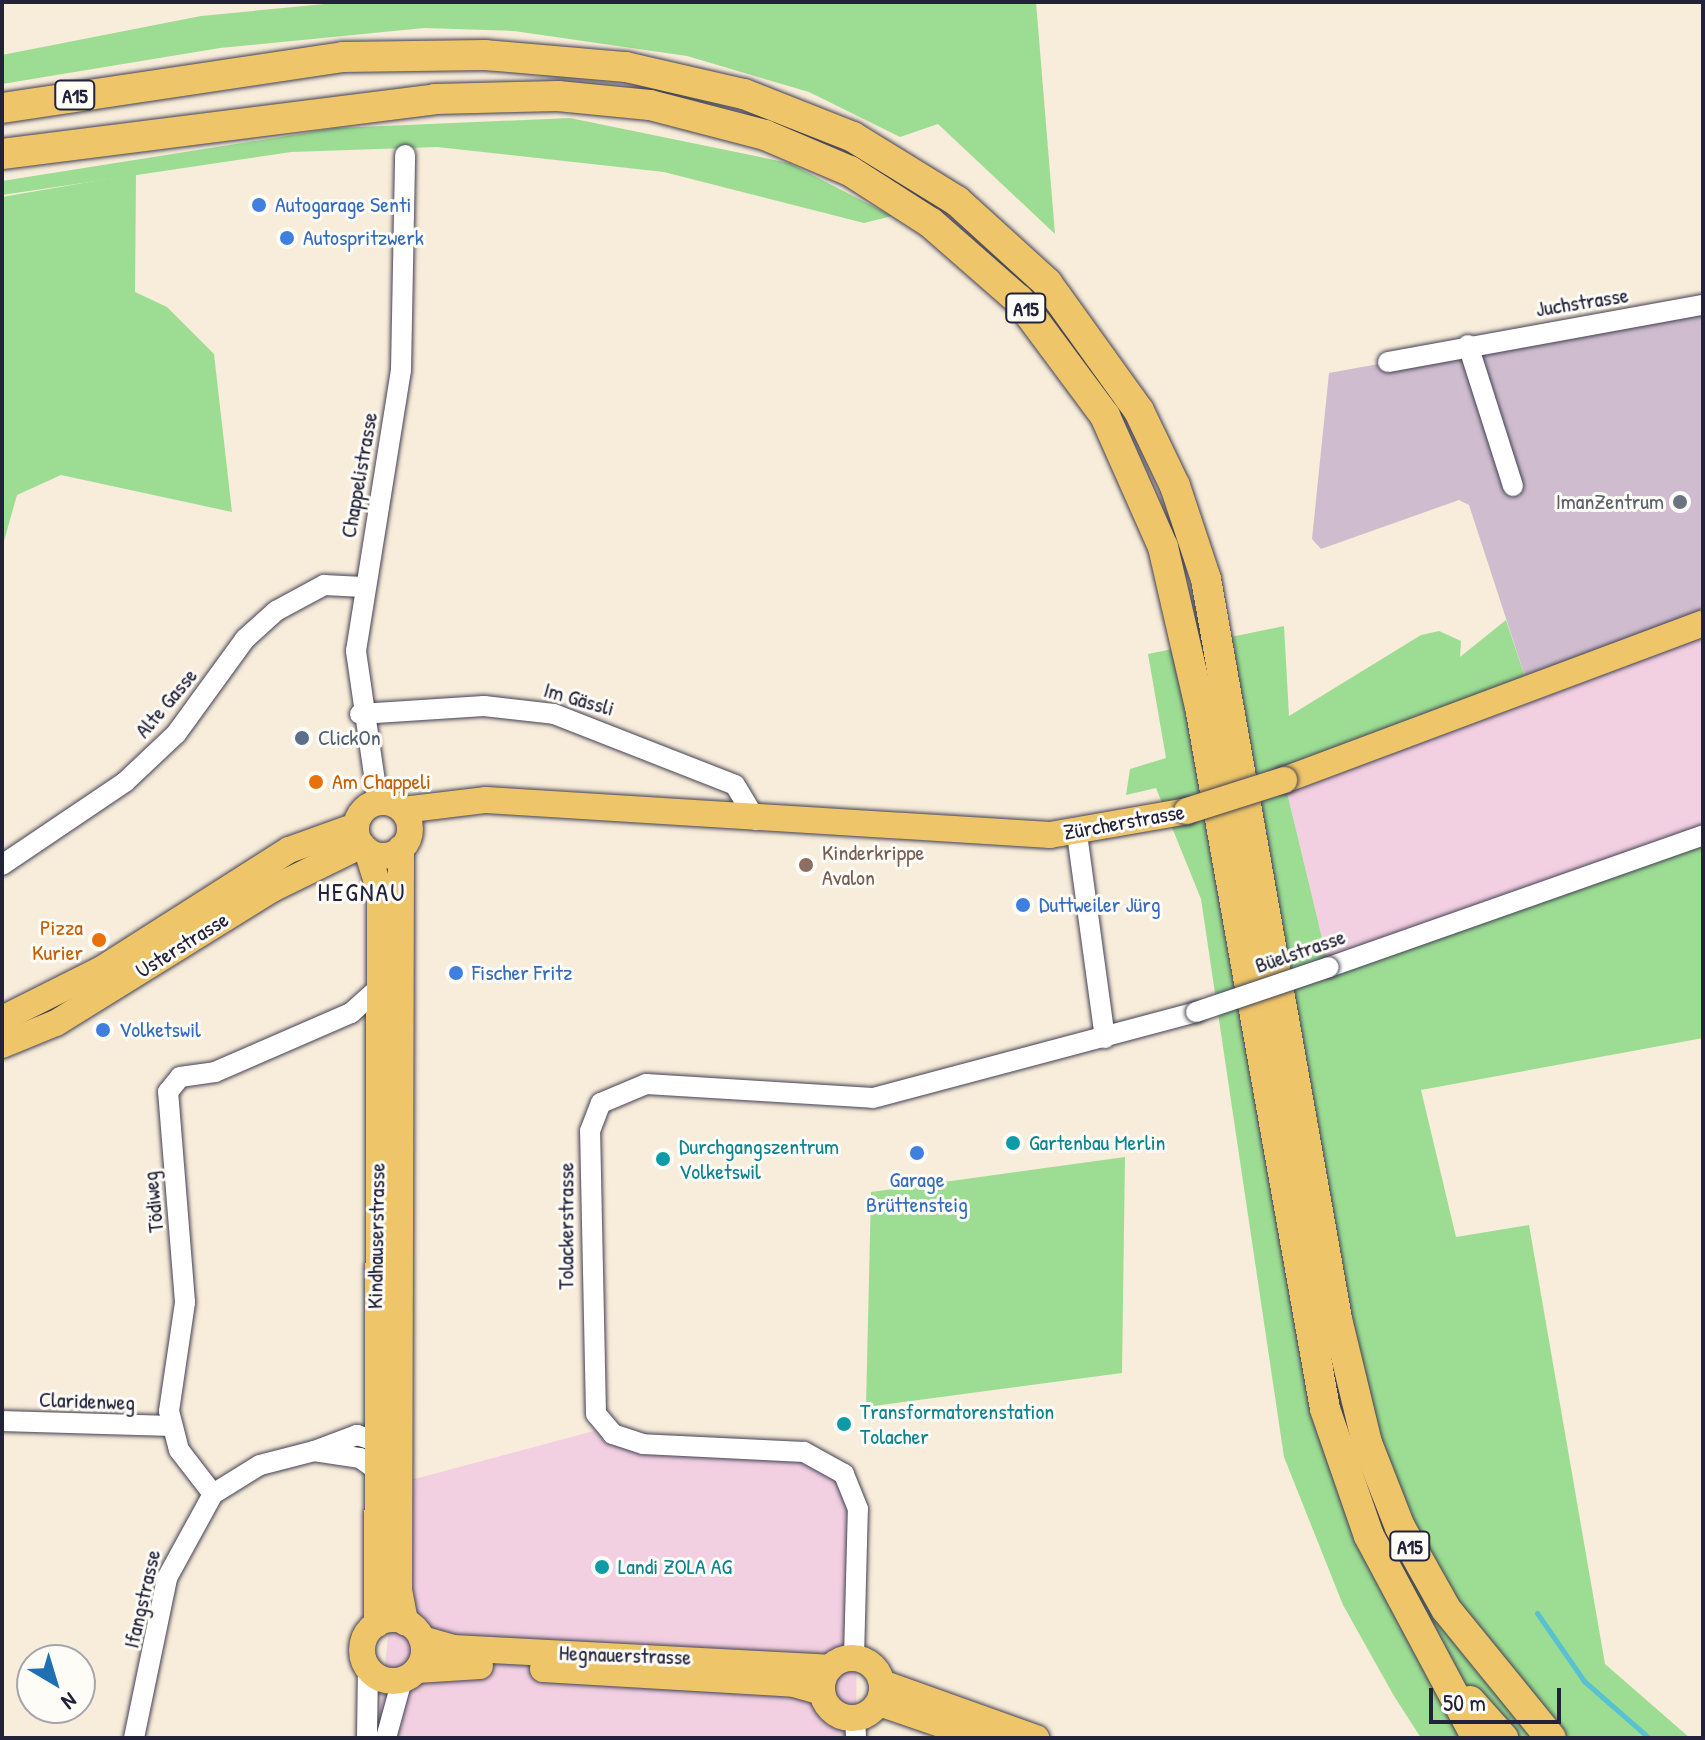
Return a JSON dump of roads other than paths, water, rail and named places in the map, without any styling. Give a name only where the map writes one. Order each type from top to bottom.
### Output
[{"type":"highway","name":"A15","points":[[2,108],[213,72],[358,57],[516,56],[667,74],[783,106],[887,155],[967,210],[1047,283],[1139,411],[1175,486],[1206,579],[1337,1319],[1375,1464],[1446,1609],[1551,1738]]},
{"type":"highway","name":"A15","points":[[2,154],[435,99],[558,96],[650,105],[765,135],[850,171],[931,223],[1019,300],[1105,416],[1166,558],[1205,731],[1311,1353],[1353,1497],[1396,1590],[1447,1671],[1503,1738]]},
{"type":"highway","points":[[1396,1590],[1477,1738]]},
{"type":"main road","name":"Zürcherstrasse","points":[[362,841],[384,855],[398,824],[513,807],[940,833],[1077,834],[1187,811],[1284,780],[1703,623]]},
{"type":"main road","points":[[362,841],[398,824]]},
{"type":"main road","name":"Kindhauserstrasse","points":[[398,824],[400,1455],[413,1630],[409,1675]]},
{"type":"main road","name":"Kindhauserstrasse","points":[[362,841],[380,882],[377,1624],[363,1644],[368,1668]]},
{"type":"main road","name":"Usterstrasse","points":[[2,1019],[102,969],[289,850],[362,841]]},
{"type":"main road","name":"Usterstrasse","points":[[2,1045],[56,1023],[272,889],[362,841]]},
{"type":"main road","points":[[377,1624],[413,1630]]},
{"type":"main road","name":"Hegnauerstrasse","points":[[413,1630],[453,1648],[825,1680]]},
{"type":"main road","points":[[854,1657],[869,1663],[880,1693],[981,1738]]},
{"type":"main road","name":"Hegnauerstrasse","points":[[409,1675],[528,1668],[794,1684],[825,1680],[854,1657]]},
{"type":"main road","points":[[368,1668],[383,1680],[409,1675]]},
{"type":"main road","name":"Hegnauerstrasse","points":[[825,1680],[830,1709],[856,1728],[880,1693]]},
{"type":"main road","points":[[880,1693],[1036,1738]]},
{"type":"street","name":"Chappelistrasse","points":[[398,824],[360,714],[363,587],[401,370],[405,155]]},
{"type":"street","name":"Juchstrasse","points":[[1388,362],[1468,345],[1703,305]]},
{"type":"street","points":[[1468,345],[1513,486]]},
{"type":"street","name":"Alte Gasse","points":[[2,865],[125,782],[176,734],[245,639],[276,611],[324,585],[363,587]]},
{"type":"street","name":"Im Gässli","points":[[360,714],[484,706],[564,716],[735,785],[756,820]]},
{"type":"street","points":[[1077,834],[1105,1038]]},
{"type":"street","name":"Büelstrasse","points":[[1105,1038],[1196,1012],[1329,967],[1703,835]]},
{"type":"street","name":"Tödiweg","points":[[213,1494],[191,1472],[171,1426],[169,1392],[185,1302],[168,1092],[180,1077],[215,1072],[351,1013],[380,987]]},
{"type":"street","points":[[351,1013],[379,1038]]},
{"type":"street","name":"Tolackerstrasse","points":[[854,1657],[858,1509],[844,1474],[804,1452],[643,1444],[613,1434],[596,1414],[589,1342],[594,1117],[622,1089],[646,1084],[873,1098],[1105,1038]]},
{"type":"street","name":"Claridenweg","points":[[2,1421],[171,1426]]},
{"type":"street","name":"Ifangstrasse","points":[[134,1738],[172,1563],[213,1494],[260,1465],[314,1451],[343,1437],[377,1439]]},
{"type":"street","points":[[377,1439],[400,1455]]},
{"type":"street","name":"Ifangstrasse","points":[[314,1451],[360,1458],[378,1471]]},
{"type":"street","name":"Kindhauserstrasse","points":[[367,1738],[368,1668]]},
{"type":"street","name":"Kindhauserstrasse","points":[[386,1738],[409,1675]]},
{"type":"waterway","points":[[1537,1613],[1584,1681],[1649,1738]]},
{"type":"place","name":"Autogarage Senti","points":[[259,205]]},
{"type":"place","name":"Autospritzwerk","points":[[287,238]]},
{"type":"place","name":"ImanZentrum","points":[[1680,502]]},
{"type":"place","name":"ClickOn","points":[[302,738]]},
{"type":"place","name":"Am Chappeli","points":[[316,782]]},
{"type":"place","name":"Kinderkrippe Avalon","points":[[806,865]]},
{"type":"place","name":"Duttweiler Jürg","points":[[1023,905]]},
{"type":"place","name":"Pizza Kurier","points":[[99,940]]},
{"type":"place","name":"Fischer Fritz","points":[[456,973]]},
{"type":"place","name":"Volketswil","points":[[103,1030]]},
{"type":"place","name":"Gartenbau Merlin","points":[[1013,1143]]},
{"type":"place","name":"Garage Brüttensteig","points":[[917,1153]]},
{"type":"place","name":"Durchgangszentrum Volketswil","points":[[663,1159]]},
{"type":"place","name":"Transformatorenstation Tolacher","points":[[844,1424]]},
{"type":"place","name":"Landi ZOLA AG","points":[[602,1567]]},
{"type":"district","name":"HEGNAU","points":[[362,892]]}]
